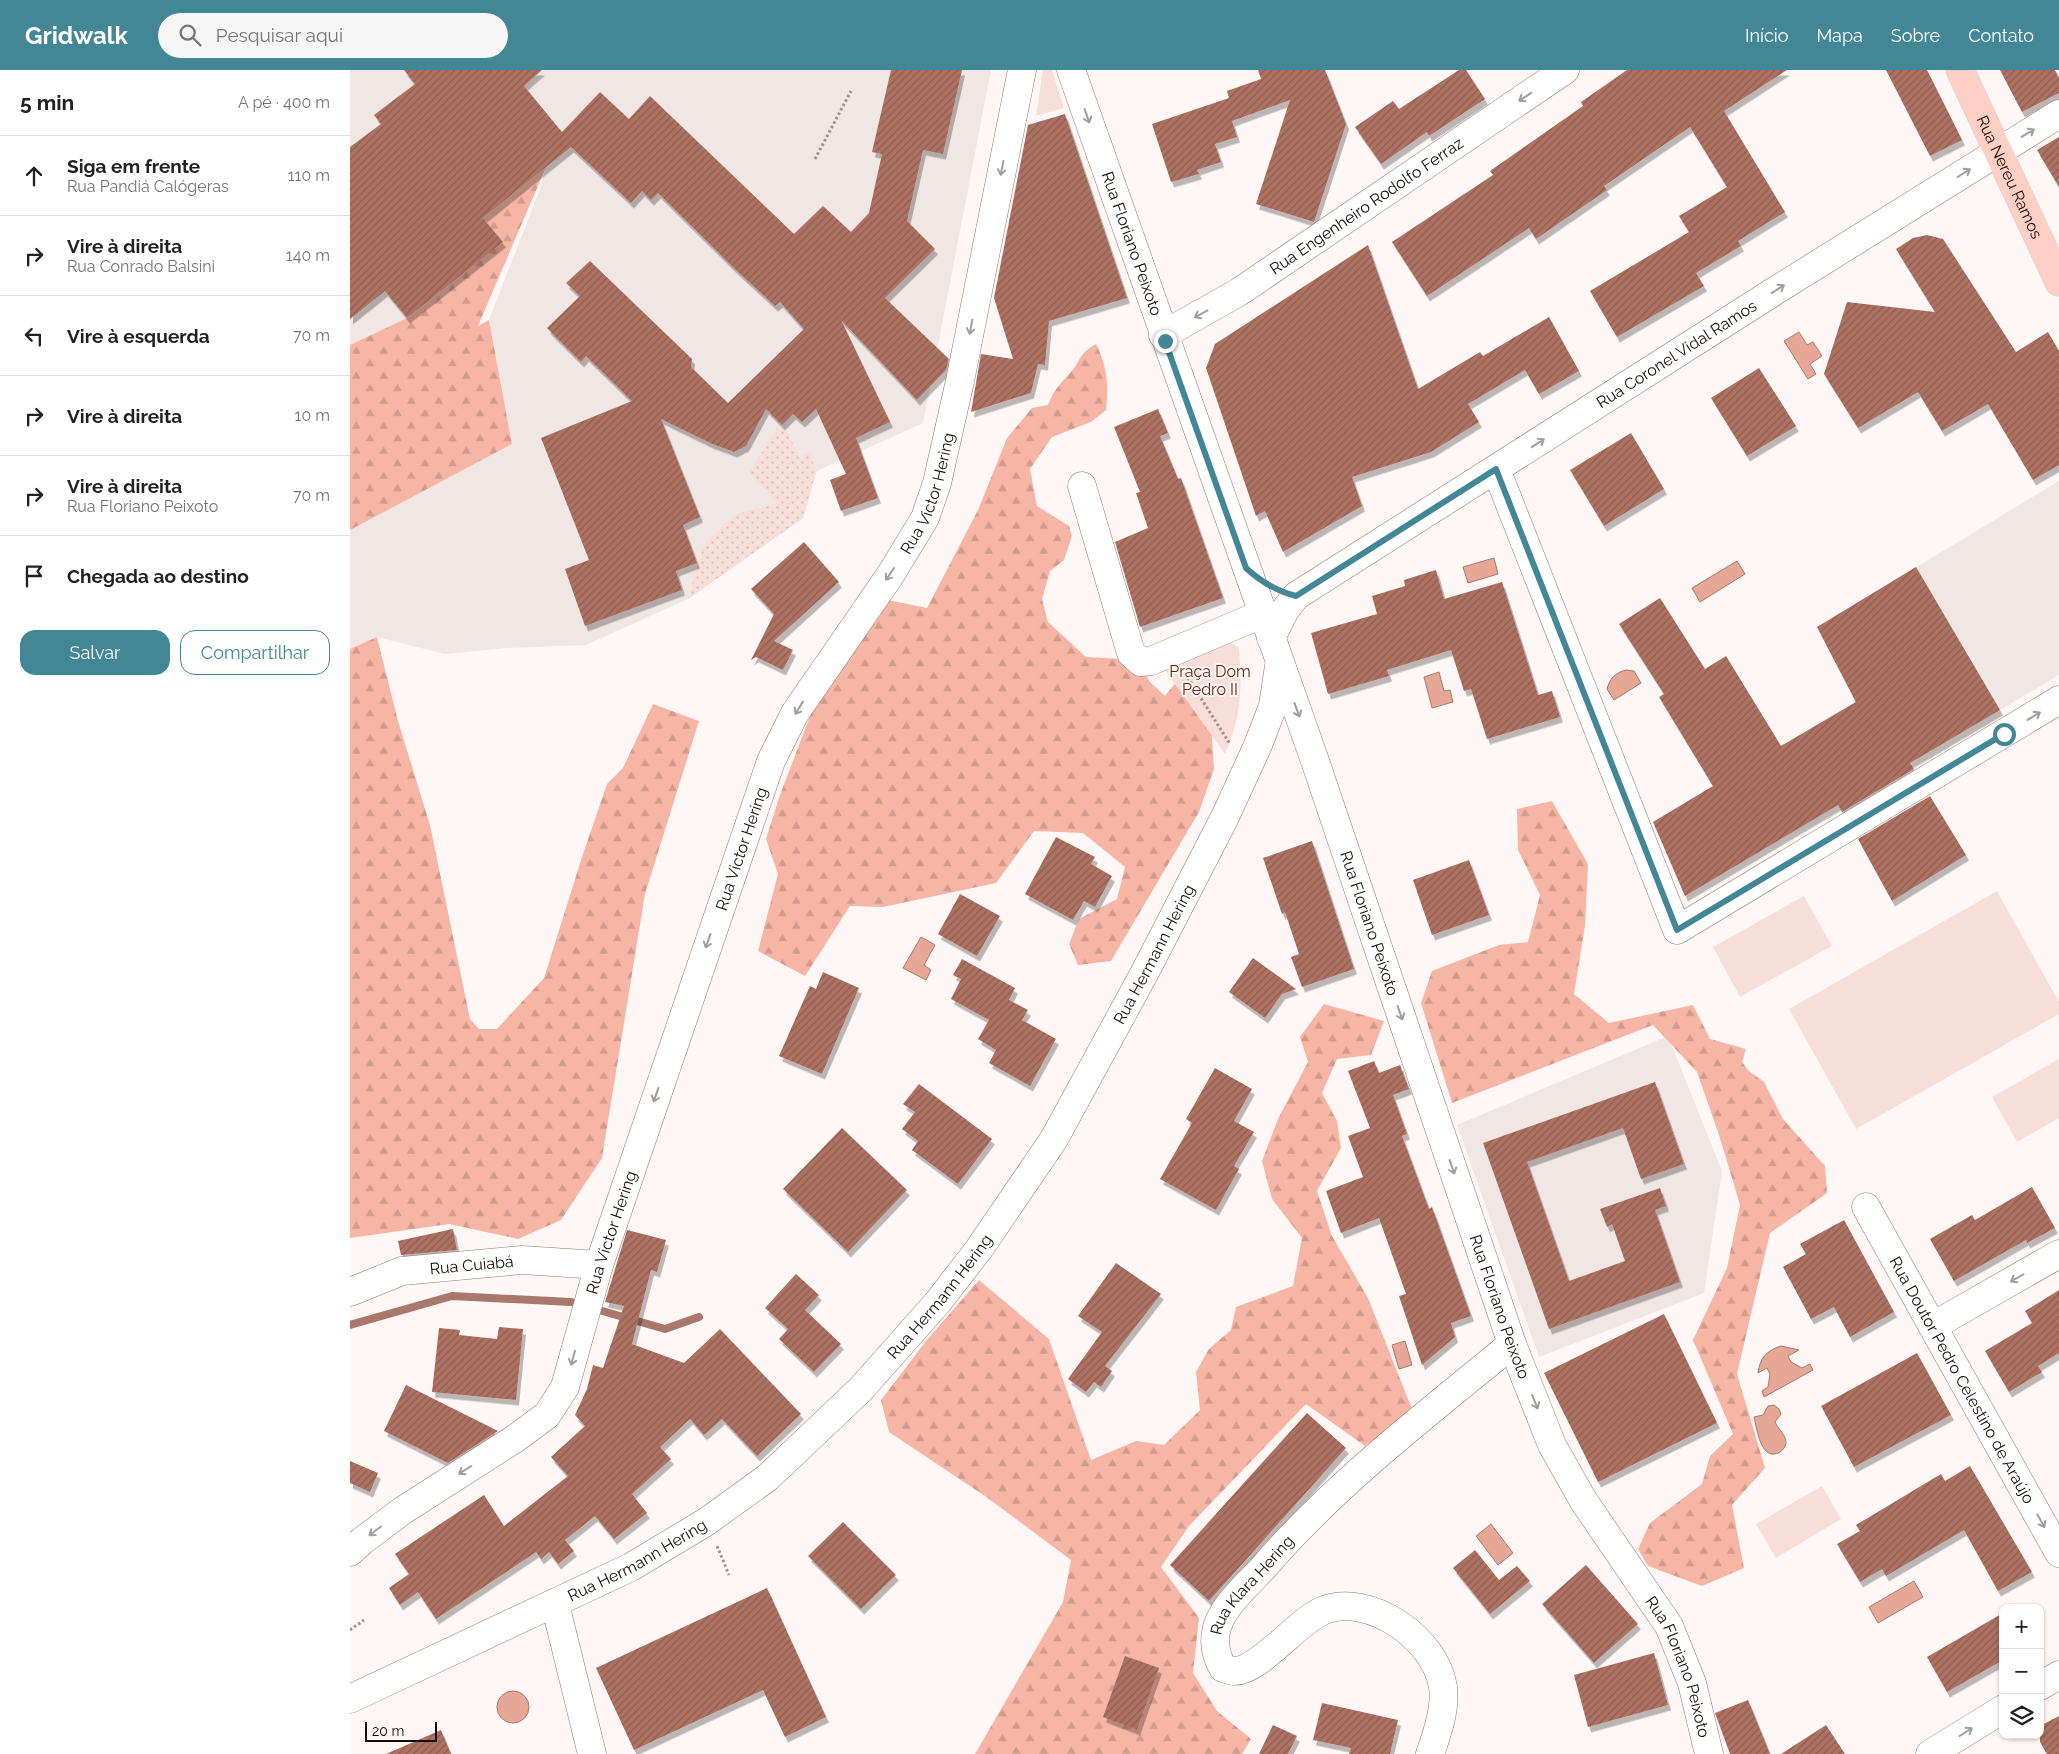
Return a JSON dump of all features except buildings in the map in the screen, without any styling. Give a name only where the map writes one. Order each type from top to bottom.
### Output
[{"type":"main road","name":"Rua Nereu Ramos","points":[[1960,70],[2059,282]]},
{"type":"street","name":"Rua Victor Hering","points":[[350,1552],[402,1511],[516,1438],[547,1414],[566,1387],[599,1266],[771,761],[795,713],[890,574],[925,518],[937,483],[960,381],[1022,70]]},
{"type":"street","name":"Rua Floriano Peixoto","points":[[1071,70],[1163,335],[1314,758],[1512,1344],[1552,1445],[1583,1500],[1669,1626],[1692,1683],[1709,1754]]},
{"type":"street","name":"Rua Engenheiro Rodolfo Ferraz","points":[[1163,335],[1239,292],[1565,70]]},
{"type":"street","name":"Rua Coronel Vidal Ramos","points":[[1271,638],[1285,610],[1296,596],[2059,114]]},
{"type":"street","points":[[1496,469],[1677,930],[2059,700]]},
{"type":"street","points":[[1082,486],[1131,652],[1141,662],[1172,652],[1262,614]]},
{"type":"street","points":[[1246,568],[1272,588],[1296,596]]},
{"type":"street","name":"Rua Hermann Hering","points":[[350,1699],[631,1568],[706,1522],[767,1478],[860,1390],[938,1302],[984,1242],[1054,1139],[1086,1083],[1216,834],[1273,706],[1280,664]]},
{"type":"street","name":"Rua Doutor Pedro Celestino de Araújo","points":[[1866,1207],[2059,1553]]},
{"type":"street","points":[[1933,1326],[2059,1254]]},
{"type":"street","name":"Rua Cuiabá","points":[[350,1292],[402,1271],[522,1260],[599,1266]]},
{"type":"street","name":"Rua Klara Hering","points":[[1430,1754],[1440,1721],[1443,1687],[1437,1668],[1423,1643],[1382,1613],[1349,1606],[1323,1611],[1304,1622],[1248,1668],[1234,1671],[1223,1668],[1216,1656],[1215,1639],[1222,1614],[1294,1532],[1360,1469],[1512,1344]]},
{"type":"street","points":[[554,1604],[592,1754]]},
{"type":"street","points":[[2044,1683],[2059,1674]]},
{"type":"street","points":[[1930,1754],[1999,1711]]},
{"type":"path","points":[[815,158],[851,91]]},
{"type":"path","points":[[1172,652],[1246,770]]},
{"type":"path","points":[[706,1522],[729,1575]]},
{"type":"path","points":[[350,1630],[364,1620]]},
{"type":"shaded area","points":[[350,70],[991,70],[923,423],[817,471],[803,518],[688,599],[586,645],[507,648],[445,654],[377,637],[350,649],[350,530],[512,443],[489,320],[540,189],[546,168],[503,242],[407,318],[350,345]]},
{"type":"shaded area","points":[[1799,332],[1807,345],[1813,342],[1822,356],[1810,364],[1816,374],[1808,379],[1784,341]]},
{"type":"shaded area","points":[[2059,481],[2059,675],[1685,896],[1653,822],[1855,702],[1817,627]]},
{"type":"shaded area","points":[[1494,558],[1498,574],[1468,583],[1463,567]]},
{"type":"shaded area","points":[[1737,561],[1745,574],[1700,602],[1692,588]]},
{"type":"shaded area","points":[[1626,670],[1634,671],[1641,683],[1614,700],[1607,689],[1608,685],[1614,676]]},
{"type":"shaded area","points":[[1439,672],[1444,691],[1450,690],[1453,702],[1432,708],[1424,677]]},
{"type":"shaded area","points":[[921,937],[935,945],[924,965],[931,970],[926,980],[903,968]]},
{"type":"shaded area","points":[[1668,1036],[1722,1171],[1704,1293],[1539,1357],[1457,1125]]},
{"type":"shaded area","points":[[1405,1341],[1412,1365],[1399,1369],[1392,1345]]},
{"type":"shaded area","points":[[1781,1346],[1799,1350],[1788,1356],[1791,1362],[1802,1368],[1810,1364],[1813,1370],[1764,1397],[1762,1391],[1768,1387],[1770,1374],[1767,1368],[1758,1373],[1760,1363],[1771,1350]]},
{"type":"shaded area","points":[[1774,1405],[1781,1414],[1775,1422],[1785,1437],[1786,1442],[1780,1452],[1774,1454],[1768,1453],[1764,1449],[1754,1417],[1763,1415],[1768,1406]]},
{"type":"shaded area","points":[[1491,1524],[1513,1553],[1498,1565],[1476,1536]]},
{"type":"shaded area","points":[[1914,1581],[1923,1597],[1878,1623],[1869,1607]]},
{"type":"shaded area","points":[[513,1691],[524,1696],[529,1707],[524,1718],[513,1723],[502,1718],[497,1707],[502,1696]]},
{"type":"green space","points":[[1043,70],[1052,70],[1064,108],[1036,116]]},
{"type":"green space","points":[[546,167],[478,326],[489,320],[512,444],[350,530],[350,345],[407,318],[502,242],[483,218]]},
{"type":"green space","points":[[1096,344],[1103,360],[1106,376],[1106,410],[1091,422],[1052,437],[1030,469],[1037,506],[1069,526],[1072,536],[1064,560],[1050,571],[1042,599],[1048,622],[1086,657],[1122,659],[1141,666],[1150,682],[1165,696],[1186,670],[1211,721],[1214,769],[1199,812],[1111,961],[1078,965],[1069,944],[1079,919],[1117,899],[1125,867],[1083,833],[1034,831],[996,883],[883,907],[850,906],[805,976],[758,951],[778,874],[766,839],[780,795],[815,703],[868,632],[887,600],[927,608],[978,510],[1007,438],[1032,408],[1048,405],[1060,384],[1083,355]]},
{"type":"green space","points":[[777,428],[788,433],[799,457],[810,453],[816,471],[803,518],[688,599],[704,545],[735,515],[777,503],[749,473]]},
{"type":"green space","points":[[377,637],[398,721],[430,825],[470,1019],[479,1029],[497,1029],[544,978],[607,784],[623,768],[653,704],[699,721],[645,894],[602,1158],[561,1220],[518,1239],[449,1224],[350,1238],[350,649]]},
{"type":"green space","name":"Praça Dom Pedro II","points":[[1228,640],[1239,648],[1240,702],[1235,727],[1225,754],[1165,670],[1219,641]]},
{"type":"green space","points":[[1552,801],[1588,864],[1585,926],[1574,994],[1609,1023],[1693,1005],[1710,1039],[1746,1049],[1742,1062],[1749,1071],[1764,1082],[1783,1119],[1825,1166],[1827,1193],[1770,1233],[1737,1374],[1765,1468],[1732,1505],[1744,1568],[1702,1586],[1648,1566],[1638,1549],[1650,1523],[1702,1484],[1710,1456],[1733,1434],[1693,1340],[1727,1268],[1740,1205],[1720,1138],[1697,1072],[1653,1025],[1452,1103],[1421,1003],[1432,971],[1499,945],[1528,942],[1540,895],[1518,850],[1517,809]]},
{"type":"green space","points":[[1997,891],[2059,1002],[2059,1014],[1856,1129],[1789,1009]]},
{"type":"green space","points":[[1804,896],[1832,946],[1740,997],[1713,947]]},
{"type":"green space","points":[[1324,1004],[1384,1021],[1371,1055],[1337,1059],[1322,1093],[1337,1121],[1341,1148],[1317,1191],[1332,1236],[1368,1298],[1412,1409],[1398,1424],[1365,1446],[1306,1404],[1189,1526],[1161,1567],[1199,1618],[1193,1673],[1217,1711],[1251,1739],[1242,1754],[975,1754],[1063,1602],[1071,1560],[985,1496],[889,1432],[881,1400],[926,1341],[979,1280],[1049,1339],[1091,1460],[1136,1441],[1164,1445],[1200,1410],[1196,1372],[1209,1349],[1231,1330],[1236,1307],[1293,1286],[1302,1238],[1272,1199],[1262,1161],[1278,1119],[1308,1062],[1300,1037]]},
{"type":"green space","points":[[2059,1059],[2059,1118],[2017,1142],[1992,1097]]},
{"type":"green space","points":[[1822,1486],[1841,1519],[1776,1558],[1756,1524]]},
{"type":"waterway","points":[[350,1325],[452,1296],[571,1302],[665,1329],[699,1317]]},
{"type":"route","points":[[1165,341],[1246,568],[1258,580],[1284,593],[1296,596],[1496,469],[1677,930],[2004,734]]}]
